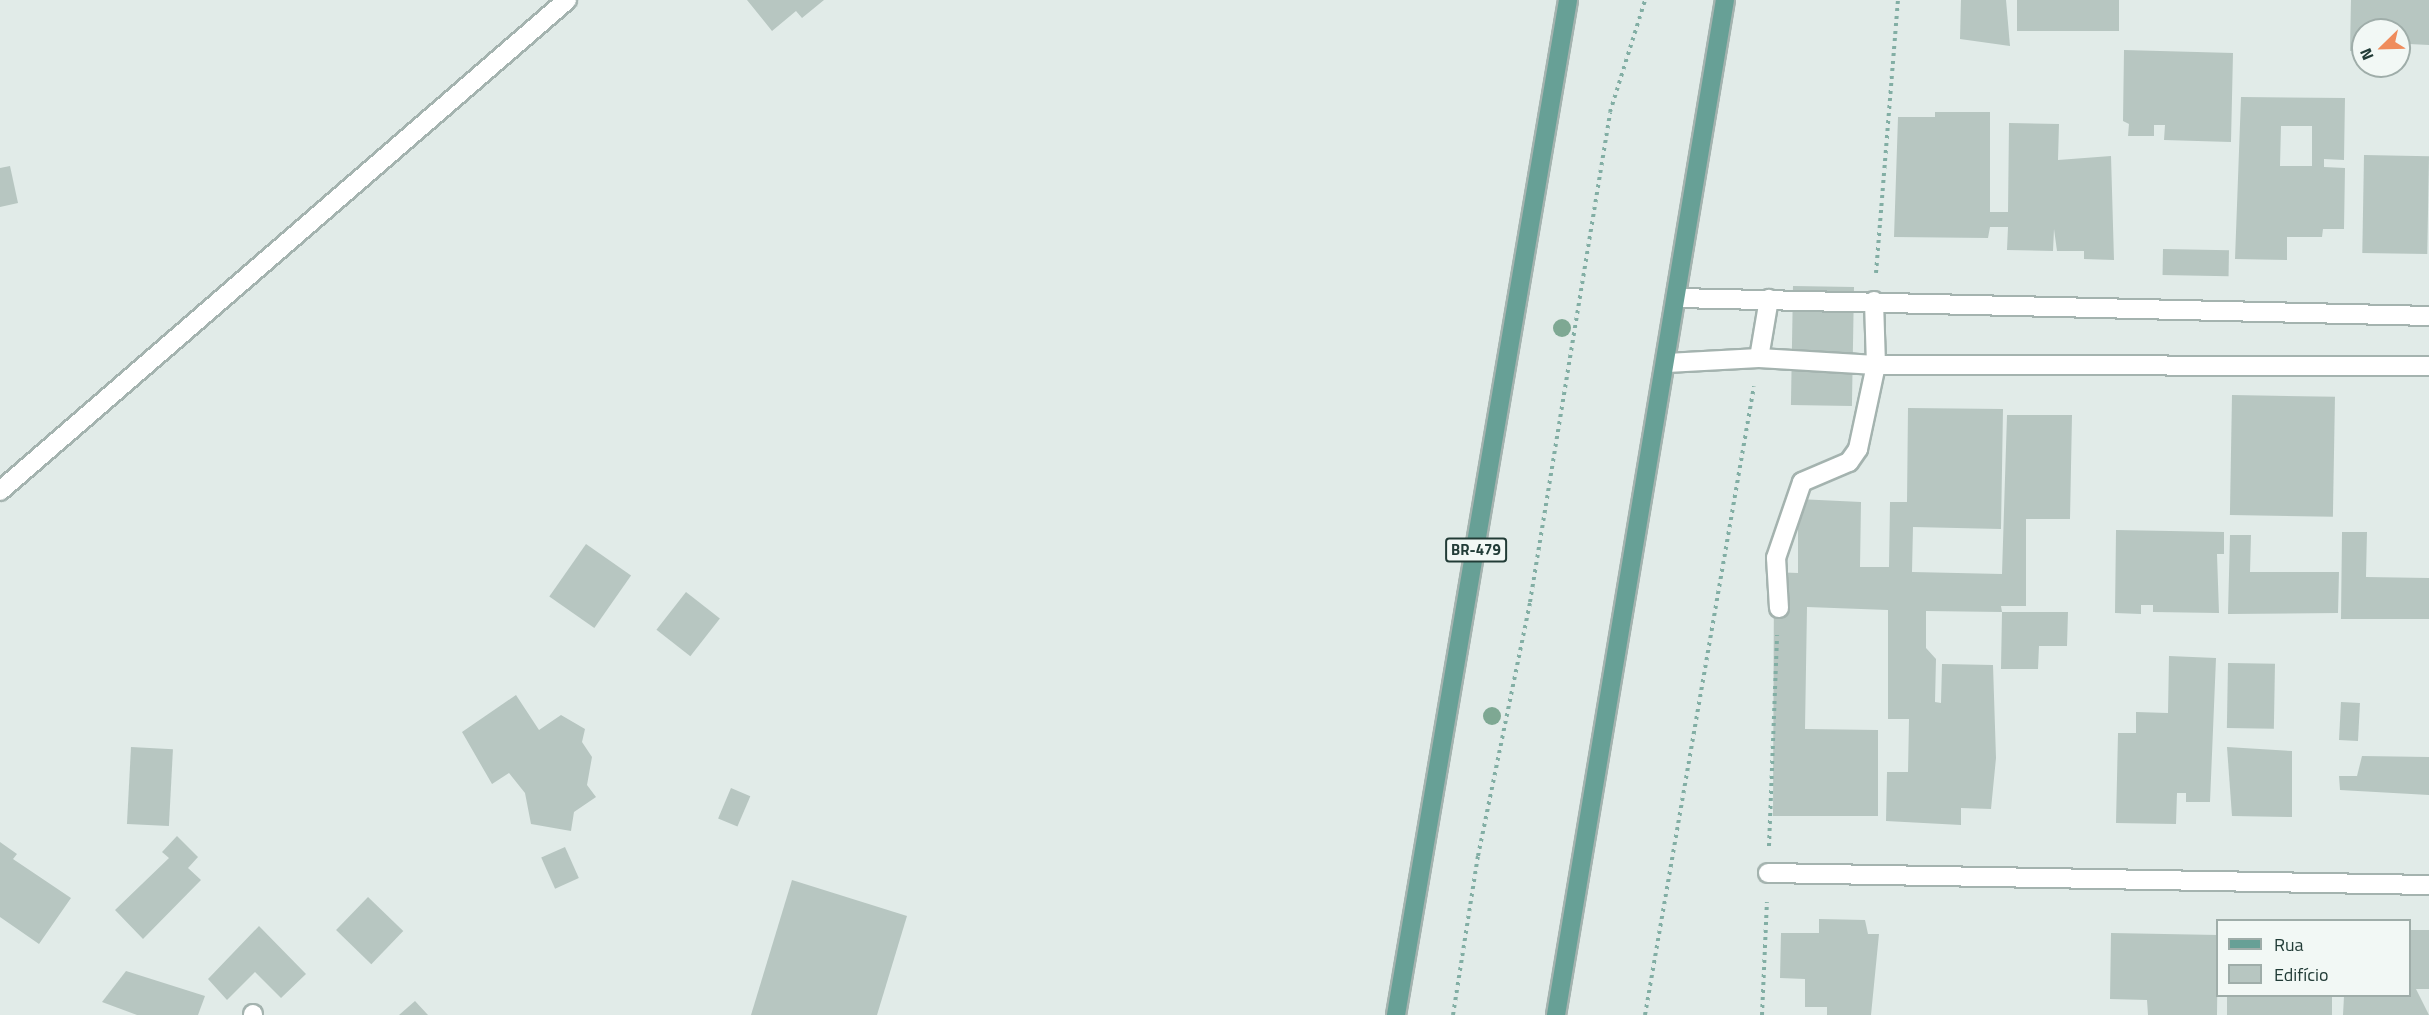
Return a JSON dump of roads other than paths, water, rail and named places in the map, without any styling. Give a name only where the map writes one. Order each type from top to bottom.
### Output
[{"type":"main road","name":"BR-479","points":[[1396,1015],[1568,0]]},
{"type":"main road","points":[[1556,1015],[1678,298],[1725,0]]},
{"type":"street","points":[[0,491],[567,0]]},
{"type":"street","points":[[1678,298],[1874,301],[2076,311],[2429,316]]},
{"type":"street","points":[[1759,358],[1768,299]]},
{"type":"street","points":[[1779,608],[1776,558],[1785,519],[1802,482],[1849,462],[1858,449],[1876,365],[1874,301]]},
{"type":"street","points":[[1667,363],[1759,358],[1876,365],[2429,366]]},
{"type":"street","points":[[1768,873],[2429,885]]}]
